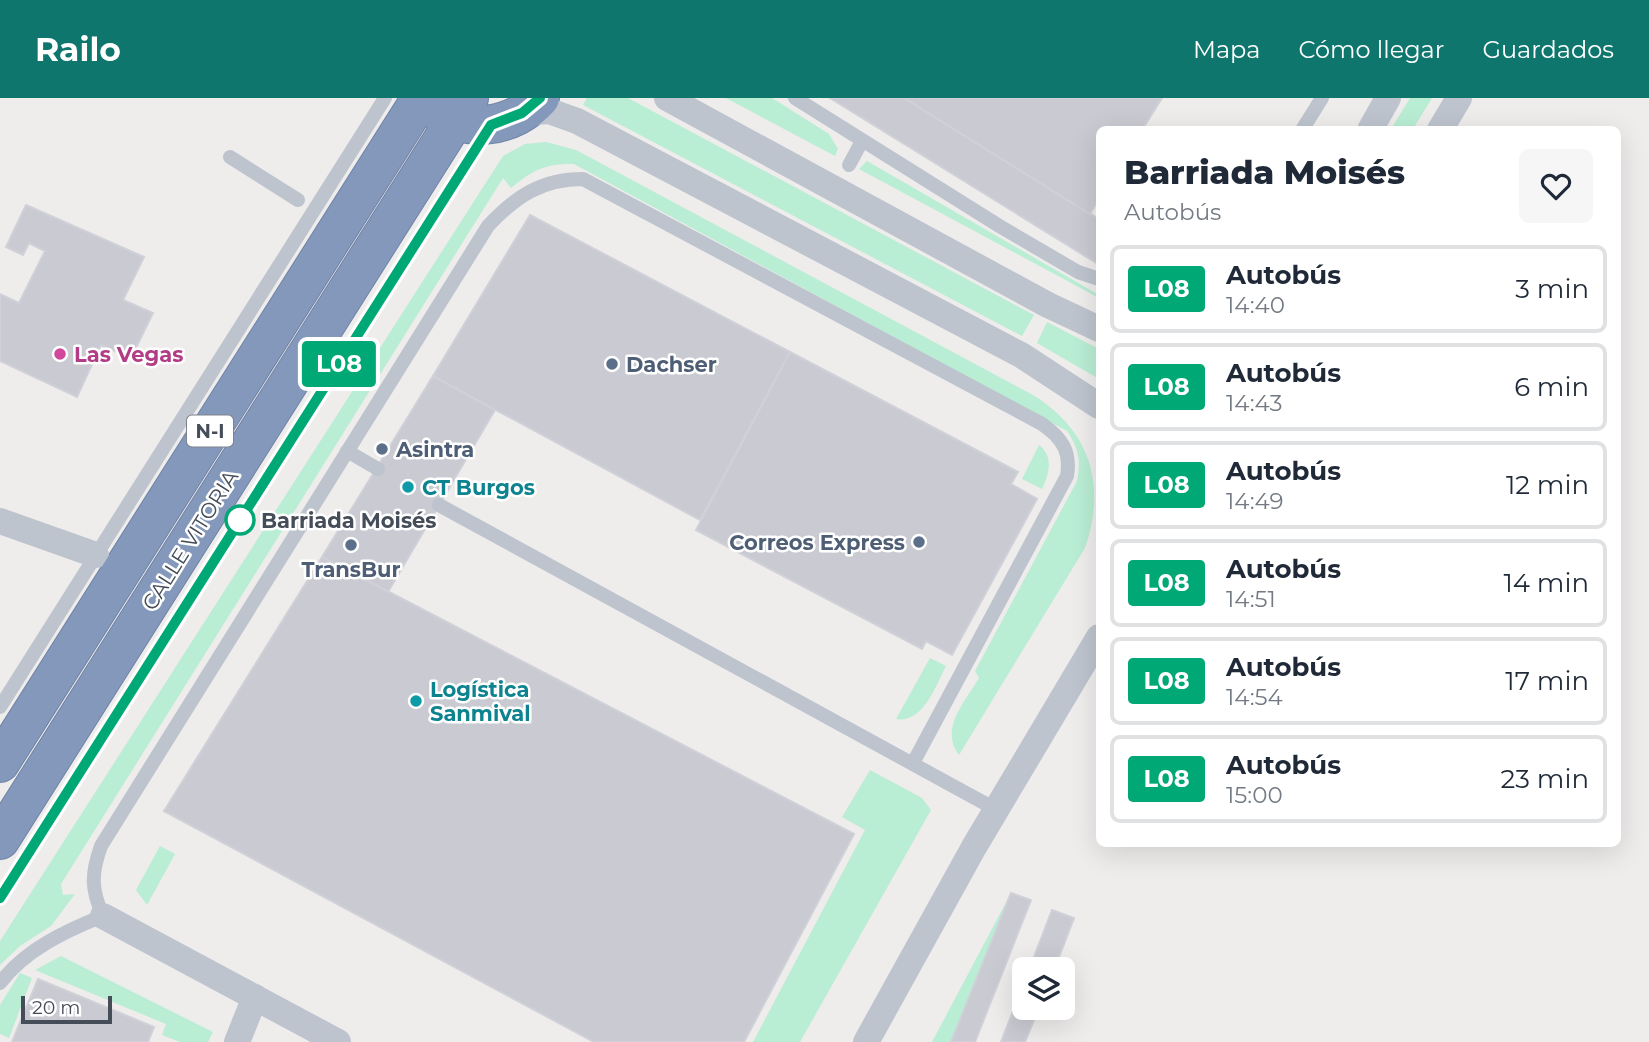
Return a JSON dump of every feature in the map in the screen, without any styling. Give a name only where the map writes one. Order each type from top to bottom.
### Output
[{"type":"highway","points":[[421,98],[496,111]]},
{"type":"highway","name":"CALLE VITORIA","points":[[0,763],[421,98]]},
{"type":"highway","name":"CALLE VITORIA","points":[[0,840],[496,111]]},
{"type":"street","points":[[667,98],[1096,327]]},
{"type":"street","points":[[1372,126],[1388,98]]},
{"type":"street","points":[[1442,126],[1459,98]]},
{"type":"street","points":[[496,111],[549,111],[577,121],[1021,355],[1096,404]]},
{"type":"street","points":[[0,521],[96,555]]},
{"type":"street","points":[[866,1042],[997,810],[1096,642]]},
{"type":"street","points":[[103,916],[338,1042]]},
{"type":"street","points":[[237,1042],[255,997]]},
{"type":"lane","points":[[0,707],[385,98]]},
{"type":"lane","points":[[795,98],[1001,228],[1078,272],[1096,278]]},
{"type":"lane","points":[[1304,126],[1322,98]]},
{"type":"lane","points":[[0,898],[496,111]]},
{"type":"lane","points":[[849,164],[862,141]]},
{"type":"lane","points":[[230,157],[298,200]]},
{"type":"lane","points":[[0,984],[18,962],[74,928],[103,916],[92,885],[93,869],[101,846],[347,451],[488,226],[524,193],[562,179],[583,179],[1042,424],[1064,445],[1068,454],[1067,476],[914,763]]},
{"type":"lane","points":[[347,451],[378,469]]},
{"type":"lane","points":[[439,505],[997,810]]},
{"type":"green space","points":[[587,98],[628,98],[1034,315],[1022,336],[583,105]]},
{"type":"green space","points":[[726,98],[772,98],[829,134],[838,149],[835,156]]},
{"type":"green space","points":[[1410,98],[1432,98],[1415,126],[1393,126]]},
{"type":"green space","points":[[546,142],[576,150],[1033,395],[1053,409],[1080,442],[1089,461],[1094,502],[1085,548],[959,755],[954,745],[953,726],[961,706],[979,678],[975,671],[1077,481],[1078,455],[1067,431],[574,164],[547,167],[525,177],[511,188],[503,178],[61,884],[63,895],[75,894],[51,926],[20,946],[0,965],[0,941],[503,156],[525,144]]},
{"type":"green space","points":[[867,161],[1096,293],[1096,296],[859,169]]},
{"type":"green space","points":[[1047,322],[1096,347],[1096,377],[1037,343]]},
{"type":"green space","points":[[1039,445],[1048,460],[1047,477],[1042,489],[1022,479]]},
{"type":"green space","points":[[930,658],[946,666],[933,692],[914,716],[896,719]]},
{"type":"green space","points":[[870,770],[922,798],[931,810],[800,1042],[753,1042],[865,830],[842,817]]},
{"type":"green space","points":[[160,846],[175,854],[147,905],[136,890]]},
{"type":"green space","points":[[1011,893],[951,1042],[932,1042]]},
{"type":"green space","points":[[61,956],[213,1032],[208,1042],[180,1042],[162,1035],[166,1024],[35,970]]},
{"type":"green space","points":[[20,973],[32,978],[9,1038],[0,1034],[0,1005]]},
{"type":"building","points":[[830,98],[904,98],[1096,217],[1096,263]]},
{"type":"building","points":[[904,98],[1162,98],[1144,126],[1096,126],[1096,204],[1090,214]]},
{"type":"building","points":[[26,205],[144,257],[123,300],[153,313],[131,358],[101,345],[77,397],[0,361],[0,294],[19,303],[45,251],[29,243],[23,255],[6,247]]},
{"type":"building","name":"Dachser","points":[[530,215],[790,352],[700,520],[433,376]]},
{"type":"building","points":[[790,352],[1018,472],[1011,484],[1037,499],[952,655],[926,641],[922,649],[696,530]]},
{"type":"building","name":"CT Burgos","points":[[433,376],[495,410],[388,592],[322,557]]},
{"type":"building","name":"Logística Sanmival","points":[[322,557],[854,834],[744,1042],[594,1042],[164,811]]},
{"type":"building","points":[[1011,893],[1031,900],[975,1042],[951,1042]]},
{"type":"building","points":[[1052,910],[1074,918],[1059,957],[1034,957]]},
{"type":"building","points":[[38,979],[154,1027],[148,1042],[12,1042]]},
{"type":"building","points":[[1012,1014],[1012,1020],[1034,1020],[1025,1042],[1001,1042]]},
{"type":"bus line","name":"L08","points":[[0,898],[491,125],[522,113],[540,98]]},
{"type":"place","name":"Las Vegas","points":[[60,354]]},
{"type":"place","name":"Dachser","points":[[612,364]]},
{"type":"place","name":"Asintra","points":[[382,449]]},
{"type":"place","name":"CT Burgos","points":[[408,487]]},
{"type":"place","name":"Barriada Moisés","points":[[240,520]]},
{"type":"place","name":"Correos Express","points":[[919,542]]},
{"type":"place","name":"TransBur","points":[[351,545]]},
{"type":"place","name":"Logística Sanmival","points":[[416,701]]}]
